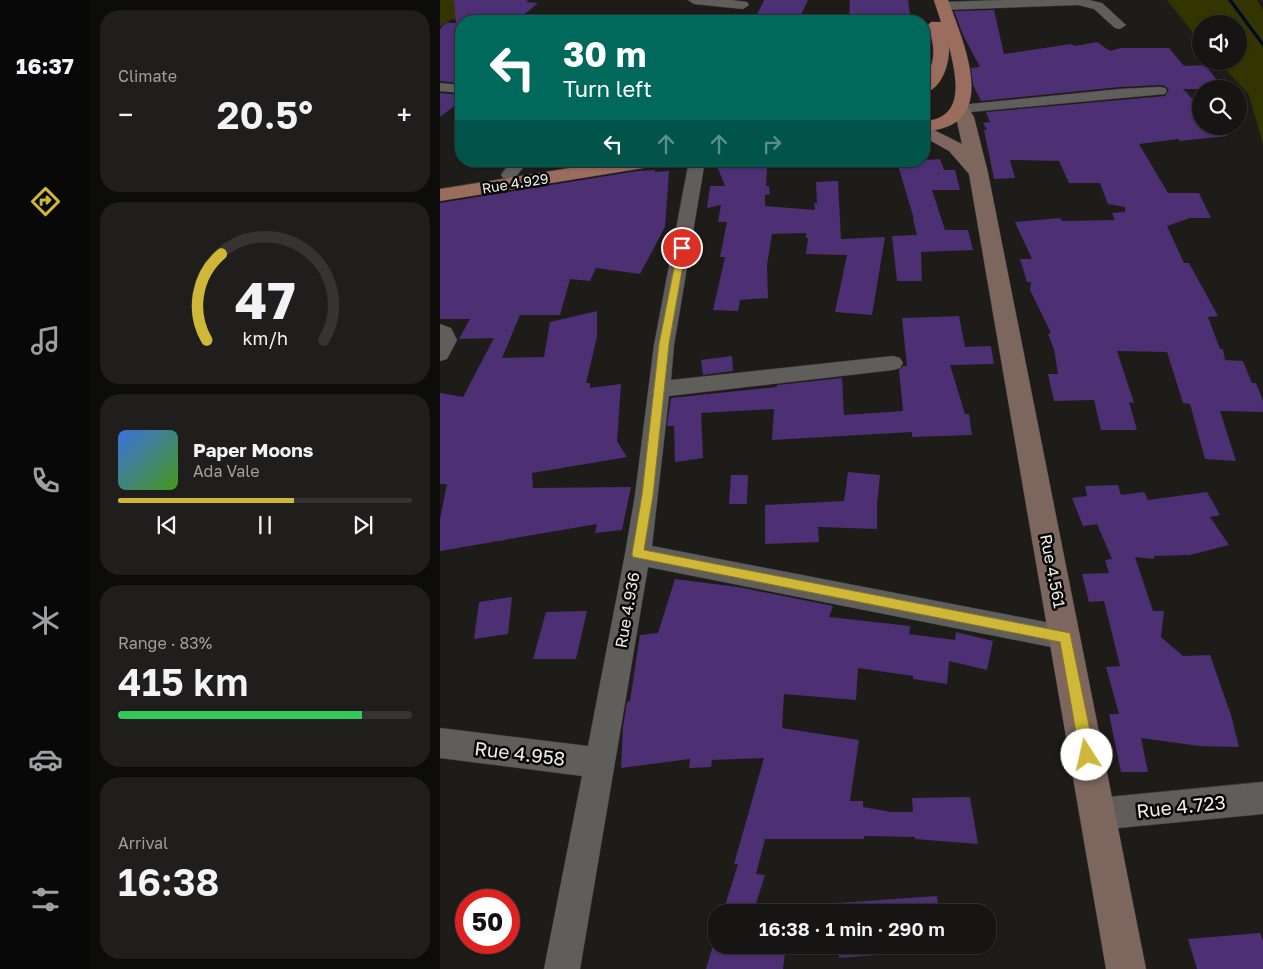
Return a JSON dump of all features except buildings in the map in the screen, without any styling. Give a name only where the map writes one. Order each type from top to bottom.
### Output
[{"type":"main road","points":[[927,0],[942,48],[938,99],[956,116],[930,127]]},
{"type":"main road","name":"Rue 4.561","points":[[938,99],[964,89],[961,60],[942,3]]},
{"type":"main road","name":"Rue 4.561","points":[[938,99],[965,117],[978,173],[1066,638],[1126,969]]},
{"type":"main road","points":[[930,128],[955,147],[978,173]]},
{"type":"main road","name":"Rue 4.929","points":[[440,195],[613,167]]},
{"type":"main road","name":"Rue 4.929","points":[[440,186],[515,168]]},
{"type":"street","points":[[694,0],[743,2],[740,15]]},
{"type":"street","points":[[942,3],[1091,1],[1120,25]]},
{"type":"street","points":[[440,87],[455,88]]},
{"type":"street","points":[[938,99],[1160,91]]},
{"type":"street","name":"Rue 4.936","points":[[562,969],[638,554],[647,495],[664,344],[697,167]]},
{"type":"street","points":[[440,331],[444,333],[447,340],[440,354]]},
{"type":"street","points":[[660,388],[893,363]]},
{"type":"street","points":[[638,554],[1066,638]]},
{"type":"street","name":"Rue 4.958","points":[[440,743],[600,763]]},
{"type":"street","name":"Rue 4.723","points":[[1098,814],[1263,798]]},
{"type":"shaded area","points":[[440,0],[496,0],[478,15],[455,15],[455,19],[452,19],[440,27]]},
{"type":"shaded area","points":[[1167,0],[1257,0],[1263,10],[1263,144],[1247,93],[1247,80],[1235,80],[1226,70],[1247,70],[1247,15],[1192,15],[1192,32]]},
{"type":"waterway","points":[[1230,0],[1263,45]]},
{"type":"route","points":[[682,248],[664,344],[653,448],[638,554],[1066,638],[1087,755]]}]
